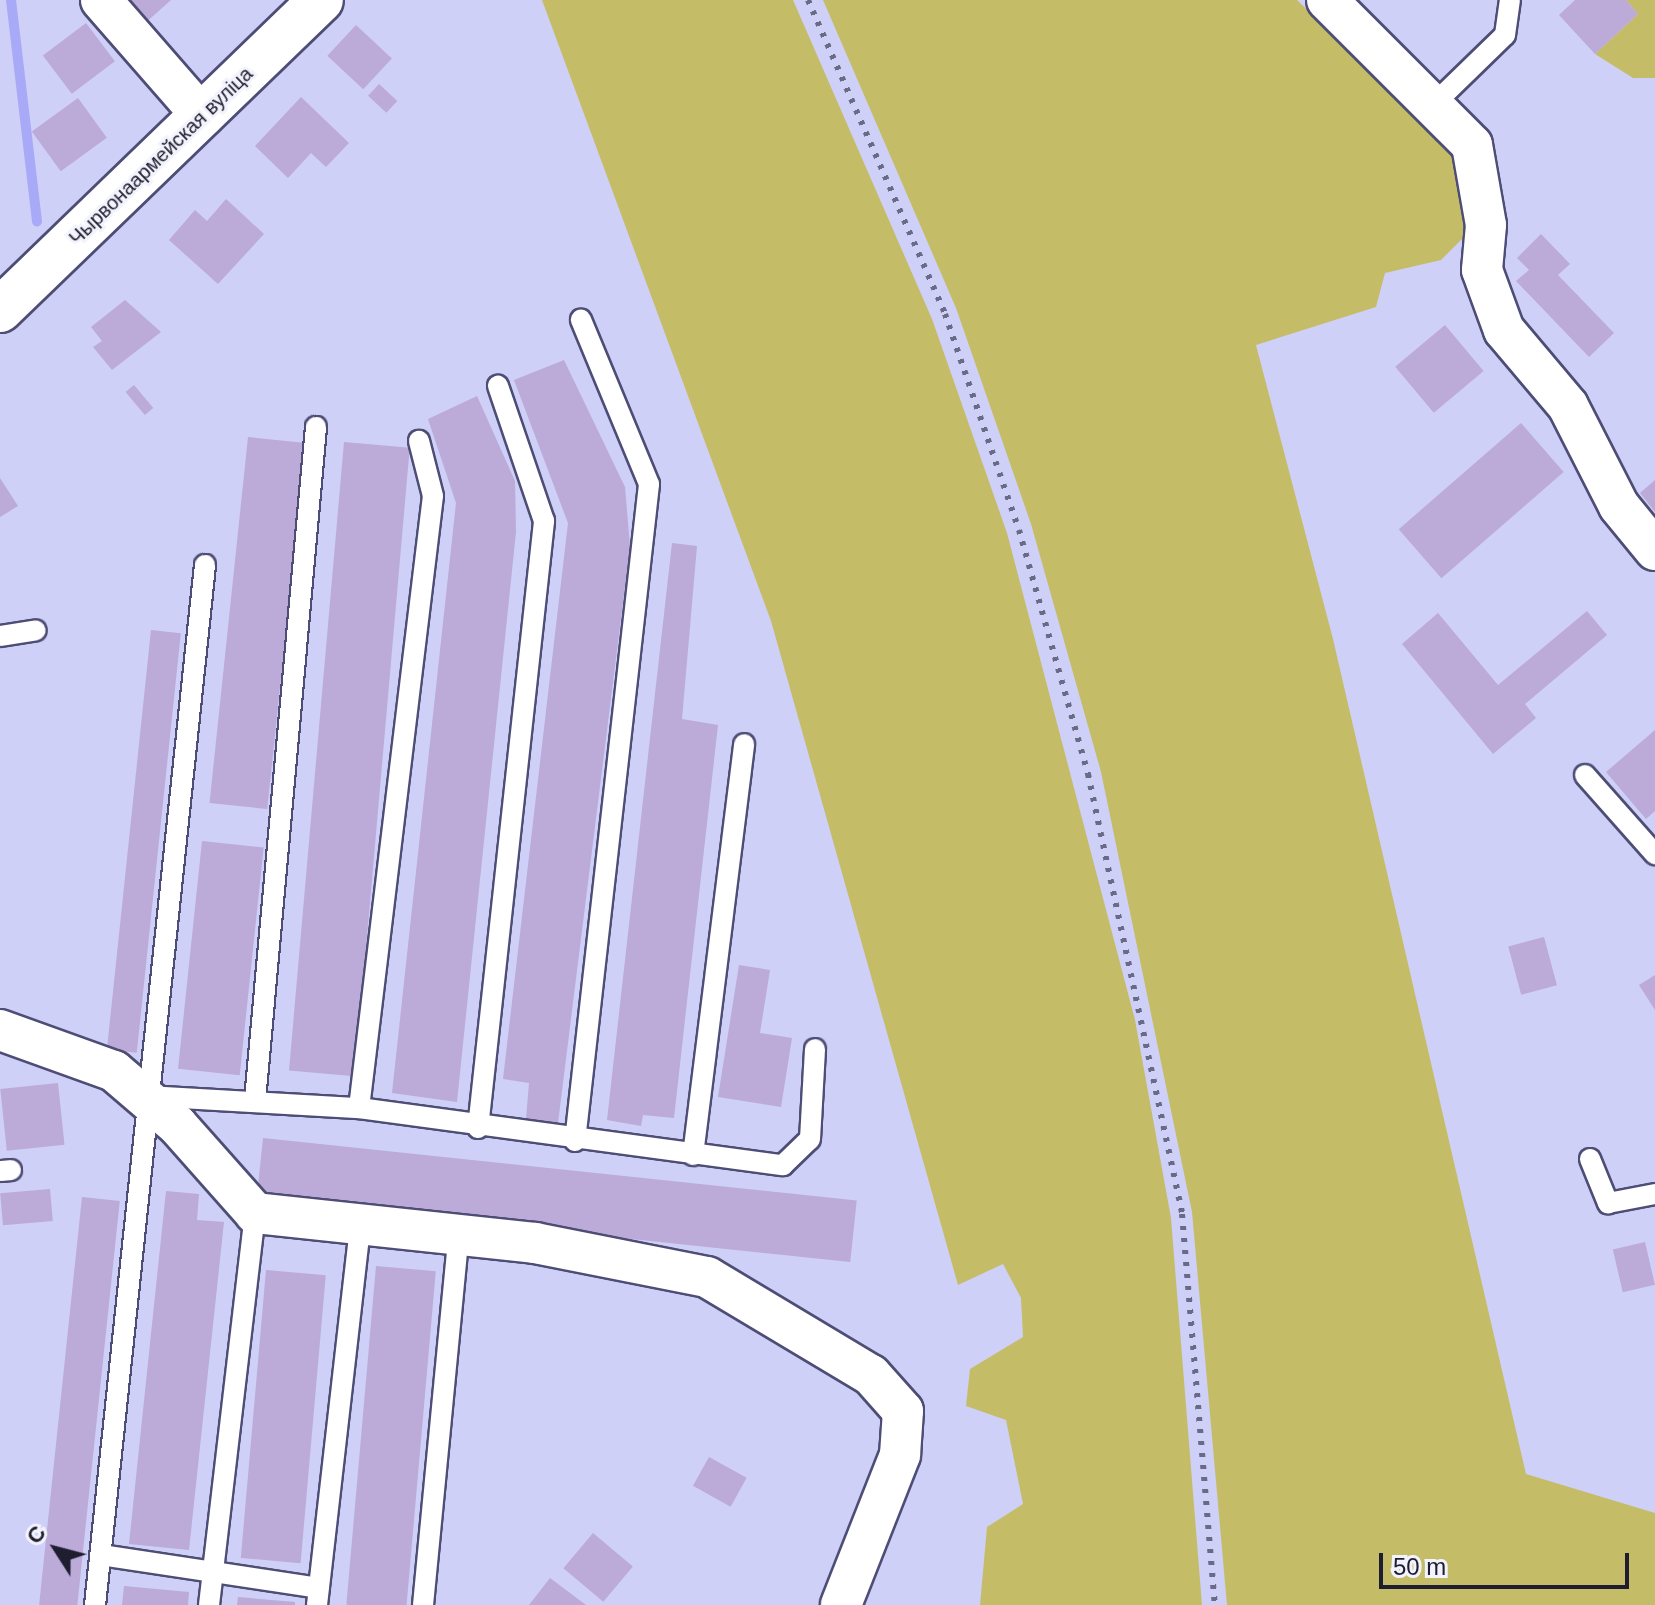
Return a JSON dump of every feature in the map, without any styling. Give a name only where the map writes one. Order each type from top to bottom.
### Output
[{"type":"street","points":[[101,0],[203,117]]},
{"type":"street","name":"Чырвонаармейская вуліца","points":[[0,310],[321,0]]},
{"type":"street","points":[[1327,0],[1436,102],[1472,145],[1482,172],[1482,270],[1504,330],[1568,406],[1619,506],[1655,550]]},
{"type":"street","points":[[0,1030],[114,1071],[148,1096],[255,1213],[458,1239],[535,1243],[707,1277],[871,1375],[903,1411],[900,1455],[841,1605]]},
{"type":"lane","points":[[1436,102],[1505,35],[1510,0]]},
{"type":"lane","points":[[575,1141],[649,484],[581,320]]},
{"type":"lane","points":[[478,1128],[544,521],[498,386]]},
{"type":"lane","points":[[255,1100],[316,427]]},
{"type":"lane","points":[[359,1108],[433,496],[419,441]]},
{"type":"lane","points":[[95,1605],[205,565]]},
{"type":"lane","points":[[0,636],[36,630]]},
{"type":"lane","points":[[693,1155],[744,744]]},
{"type":"lane","points":[[1585,775],[1655,854]]},
{"type":"lane","points":[[148,1096],[359,1108],[478,1128],[783,1165],[810,1139],[815,1049]]},
{"type":"lane","points":[[1590,1159],[1608,1203],[1655,1194]]},
{"type":"lane","points":[[209,1605],[255,1213]]},
{"type":"lane","points":[[101,1555],[318,1596],[360,1228]]},
{"type":"lane","points":[[423,1605],[458,1239]]},
{"type":"shaded area","points":[[542,0],[793,0],[932,319],[1007,533],[1135,1020],[1171,1218],[1202,1605],[980,1605],[987,1527],[1023,1504],[1006,1420],[966,1406],[970,1369],[1023,1337],[1021,1298],[1003,1264],[958,1285],[771,621]]},
{"type":"shaded area","points":[[823,0],[1297,0],[1461,155],[1464,237],[1441,260],[1385,273],[1376,307],[1256,345],[1333,639],[1526,1474],[1655,1513],[1655,1605],[1227,1605],[1192,1212],[1101,772],[1031,524],[956,308]]},
{"type":"shaded area","points":[[1626,0],[1655,0],[1655,78],[1633,78],[1595,54],[1638,14]]},
{"type":"building","points":[[122,0],[171,0],[143,25]]},
{"type":"building","points":[[1575,0],[1626,0],[1638,14],[1595,54],[1559,15]]},
{"type":"building","points":[[86,23],[115,61],[72,94],[43,55]]},
{"type":"building","points":[[356,25],[392,58],[363,89],[327,56]]},
{"type":"building","points":[[379,84],[397,101],[386,113],[368,96]]},
{"type":"building","points":[[301,97],[349,143],[326,167],[311,153],[288,178],[255,146]]},
{"type":"building","points":[[78,98],[107,138],[61,171],[32,132]]},
{"type":"building","points":[[226,199],[264,234],[218,284],[169,240],[195,210],[207,221]]},
{"type":"building","points":[[1541,234],[1570,264],[1558,275],[1614,333],[1589,357],[1516,281],[1529,270],[1517,258]]},
{"type":"building","points":[[125,300],[161,332],[112,370],[93,347],[102,341],[91,327]]},
{"type":"building","points":[[1445,325],[1484,371],[1434,413],[1395,367]]},
{"type":"building","points":[[564,360],[625,487],[630,546],[558,1123],[526,1119],[529,1083],[503,1079],[568,523],[514,380]]},
{"type":"building","points":[[134,385],[153,408],[145,415],[126,392]]},
{"type":"building","points":[[477,396],[515,481],[516,532],[457,1102],[392,1093],[456,503],[428,419]]},
{"type":"building","points":[[1521,423],[1564,472],[1441,578],[1399,529]]},
{"type":"building","points":[[248,437],[306,443],[267,809],[210,803]]},
{"type":"building","points":[[344,442],[410,448],[355,1076],[289,1071]]},
{"type":"building","points":[[0,478],[18,506],[0,517]]},
{"type":"building","points":[[1655,480],[1655,512],[1640,493]]},
{"type":"building","points":[[672,543],[697,546],[682,719],[718,725],[674,1118],[643,1115],[641,1126],[607,1120]]},
{"type":"building","points":[[1587,611],[1607,635],[1525,704],[1536,718],[1493,754],[1402,644],[1438,613],[1498,685]]},
{"type":"building","points":[[151,630],[181,633],[137,1053],[107,1050]]},
{"type":"building","points":[[1655,730],[1655,811],[1646,819],[1606,772]]},
{"type":"building","points":[[202,841],[264,847],[240,1075],[178,1069]]},
{"type":"building","points":[[1544,937],[1557,985],[1521,995],[1508,947]]},
{"type":"building","points":[[739,965],[770,970],[760,1033],[792,1038],[781,1107],[718,1097]]},
{"type":"building","points":[[1655,975],[1655,1010],[1639,985]]},
{"type":"building","points":[[58,1083],[64,1145],[7,1151],[0,1089]]},
{"type":"building","points":[[263,1138],[857,1200],[850,1262],[257,1200]]},
{"type":"building","points":[[50,1189],[53,1221],[3,1225],[0,1193]]},
{"type":"building","points":[[166,1191],[199,1194],[197,1220],[224,1222],[189,1550],[129,1544]]},
{"type":"building","points":[[82,1197],[120,1201],[77,1605],[39,1605]]},
{"type":"building","points":[[1645,1242],[1655,1285],[1623,1292],[1613,1249]]},
{"type":"building","points":[[376,1266],[436,1271],[407,1605],[346,1605]]},
{"type":"building","points":[[266,1270],[326,1275],[301,1563],[241,1558]]},
{"type":"building","points":[[709,1457],[747,1478],[731,1507],[693,1486]]},
{"type":"building","points":[[593,1533],[633,1566],[603,1602],[563,1568]]},
{"type":"building","points":[[550,1578],[586,1605],[529,1605]]},
{"type":"building","points":[[124,1586],[189,1592],[188,1605],[122,1605]]},
{"type":"building","points":[[238,1597],[295,1602],[295,1605],[237,1605]]},
{"type":"waterway","points":[[11,0],[37,221]]},
{"type":"railway","points":[[808,0],[945,314],[1019,530],[1088,774],[1182,1214],[1215,1605]]}]
